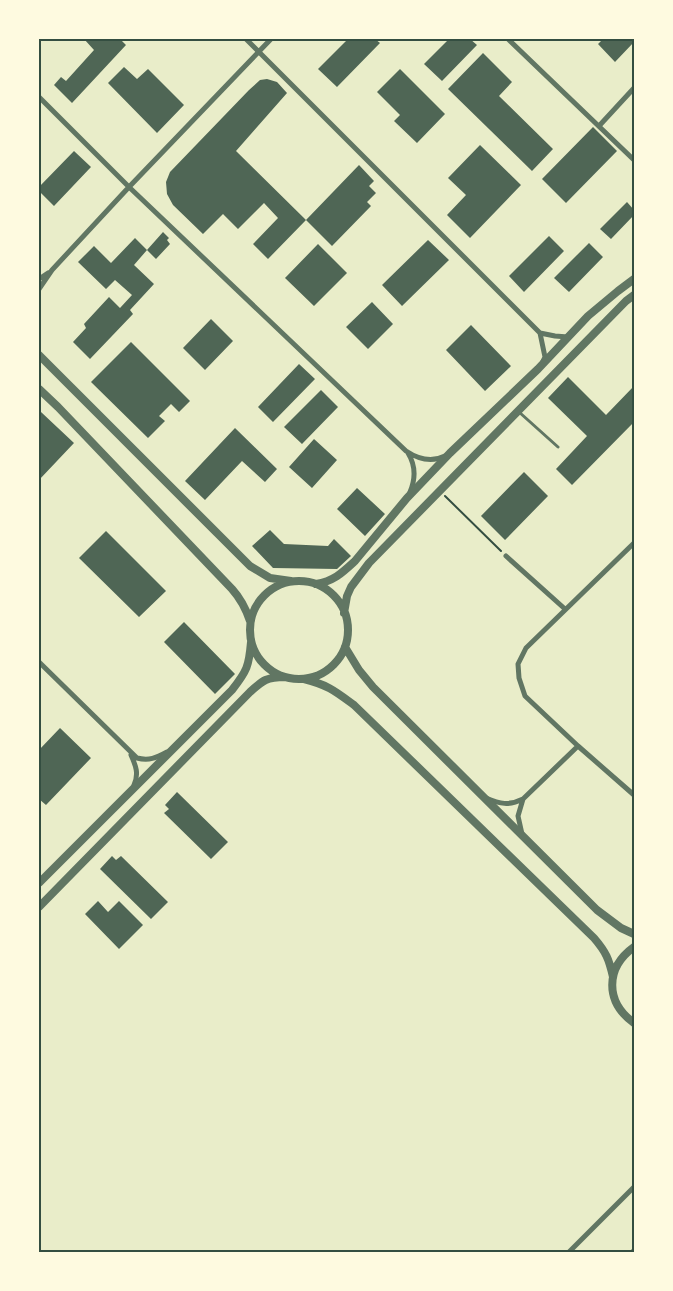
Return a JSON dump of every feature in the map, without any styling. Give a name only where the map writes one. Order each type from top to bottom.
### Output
[{"type":"street","points":[[246,39],[540,333],[545,357],[538,369]]},
{"type":"street","points":[[39,289],[52,270],[129,187],[271,39]]},
{"type":"street","points":[[508,39],[634,160]]},
{"type":"street","points":[[599,126],[634,88]]},
{"type":"street","points":[[39,97],[129,187],[406,450],[419,458],[429,460],[438,459],[450,453]]},
{"type":"street","points":[[39,279],[52,270]]},
{"type":"street","points":[[540,333],[568,337],[588,316],[634,279]]},
{"type":"street","points":[[344,612],[349,591],[368,563],[634,295]]},
{"type":"street","points":[[39,355],[250,566],[270,578],[316,584],[325,583],[340,575],[355,561],[407,498],[450,453],[538,369],[588,316]]},
{"type":"street","points":[[39,389],[240,598],[250,621],[251,642],[246,670],[232,690],[39,883]]},
{"type":"street","points":[[406,450],[412,461],[415,475],[407,498]]},
{"type":"street","points":[[634,543],[526,648],[518,664],[519,678],[525,696],[634,795]]},
{"type":"street","points":[[506,556],[565,609]]},
{"type":"street","points":[[250,621],[260,599],[279,585],[291,581]]},
{"type":"street","points":[[251,642],[256,654],[264,664],[273,672],[285,677],[304,679],[317,676],[329,669],[345,647],[347,624],[338,600],[328,590],[316,584]]},
{"type":"street","points":[[345,647],[359,670],[373,687],[482,796],[597,910],[621,928],[634,934]]},
{"type":"street","points":[[39,662],[137,758],[143,760],[152,759],[170,750]]},
{"type":"street","points":[[39,908],[250,692],[272,677],[285,677]]},
{"type":"street","points":[[304,679],[327,686],[354,706],[594,938],[606,952],[613,977]]},
{"type":"street","points":[[482,796],[506,804],[512,804],[523,799],[578,746]]},
{"type":"street","points":[[130,752],[137,771],[134,788]]},
{"type":"street","points":[[523,799],[518,816],[523,836]]},
{"type":"street","points":[[634,947],[621,958],[613,977],[612,989],[616,1003],[624,1015],[634,1023]]},
{"type":"street","points":[[569,1252],[634,1187]]},
{"type":"lane","points":[[518,411],[558,447]]},
{"type":"lane","points":[[631,1252],[634,1249]]},
{"type":"path","points":[[440,491],[506,556]]},
{"type":"building","points":[[84,39],[120,39],[126,45],[72,103],[54,85],[61,77],[66,81],[94,50]]},
{"type":"building","points":[[348,39],[375,39],[380,43],[337,87],[318,69]]},
{"type":"building","points":[[449,39],[470,39],[477,45],[442,81],[424,64]]},
{"type":"building","points":[[603,39],[634,39],[634,42],[615,62],[598,44]]},
{"type":"building","points":[[483,53],[512,82],[499,96],[553,149],[532,171],[448,89]]},
{"type":"building","points":[[124,67],[137,79],[148,69],[184,105],[157,133],[108,83]]},
{"type":"building","points":[[400,69],[445,114],[417,143],[394,121],[400,115],[377,92]]},
{"type":"building","points":[[267,79],[277,82],[287,93],[236,151],[306,220],[268,259],[253,244],[278,218],[264,203],[238,229],[223,214],[203,234],[173,205],[167,194],[166,182],[170,172],[249,90],[260,80]]},
{"type":"building","points":[[593,127],[617,151],[566,203],[542,179]]},
{"type":"building","points":[[480,145],[521,185],[470,238],[447,215],[466,195],[448,178]]},
{"type":"building","points":[[74,151],[91,167],[54,206],[39,191],[39,187]]},
{"type":"building","points":[[359,165],[374,181],[369,186],[376,193],[367,202],[371,206],[332,246],[306,220]]},
{"type":"building","points":[[627,202],[634,210],[634,215],[611,239],[600,229]]},
{"type":"building","points":[[163,232],[169,238],[167,240],[170,244],[156,259],[147,250]]},
{"type":"building","points":[[549,236],[564,251],[524,292],[509,276]]},
{"type":"building","points":[[135,238],[147,250],[134,265],[154,284],[130,310],[133,314],[90,359],[73,342],[86,328],[84,324],[109,297],[120,308],[132,295],[115,280],[106,289],[78,262],[94,246],[111,263]]},
{"type":"building","points":[[428,240],[449,260],[402,306],[382,285]]},
{"type":"building","points":[[589,243],[603,257],[569,292],[554,278]]},
{"type":"building","points":[[318,244],[347,273],[314,306],[285,278]]},
{"type":"building","points":[[372,302],[393,324],[368,349],[346,327]]},
{"type":"building","points":[[211,319],[233,341],[205,370],[183,348]]},
{"type":"building","points":[[471,325],[511,366],[485,391],[446,350]]},
{"type":"building","points":[[131,342],[190,401],[179,412],[171,404],[159,416],[165,421],[148,438],[91,382]]},
{"type":"building","points":[[299,364],[315,379],[273,422],[258,407]]},
{"type":"building","points":[[568,377],[606,415],[634,386],[634,422],[572,485],[556,469],[587,436],[548,398]]},
{"type":"building","points":[[321,390],[338,407],[302,444],[284,427]]},
{"type":"building","points":[[41,412],[74,443],[39,480],[39,414]]},
{"type":"building","points":[[235,428],[277,469],[265,482],[242,461],[205,500],[185,481]]},
{"type":"building","points":[[314,439],[337,460],[312,488],[289,467]]},
{"type":"building","points":[[524,472],[548,496],[505,540],[481,516]]},
{"type":"building","points":[[357,488],[385,514],[365,536],[337,509]]},
{"type":"building","points":[[270,530],[284,544],[328,546],[334,539],[351,556],[337,569],[273,568],[252,546]]},
{"type":"building","points":[[106,531],[166,591],[139,617],[79,558]]},
{"type":"building","points":[[184,622],[235,674],[215,694],[164,642]]},
{"type":"building","points":[[60,728],[91,758],[46,805],[39,799],[39,750]]},
{"type":"building","points":[[177,792],[228,842],[211,859],[164,813],[169,809],[165,805]]},
{"type":"building","points":[[112,856],[116,860],[121,856],[168,902],[151,919],[100,869]]},
{"type":"building","points":[[98,901],[108,912],[119,901],[143,925],[119,949],[85,914]]}]
